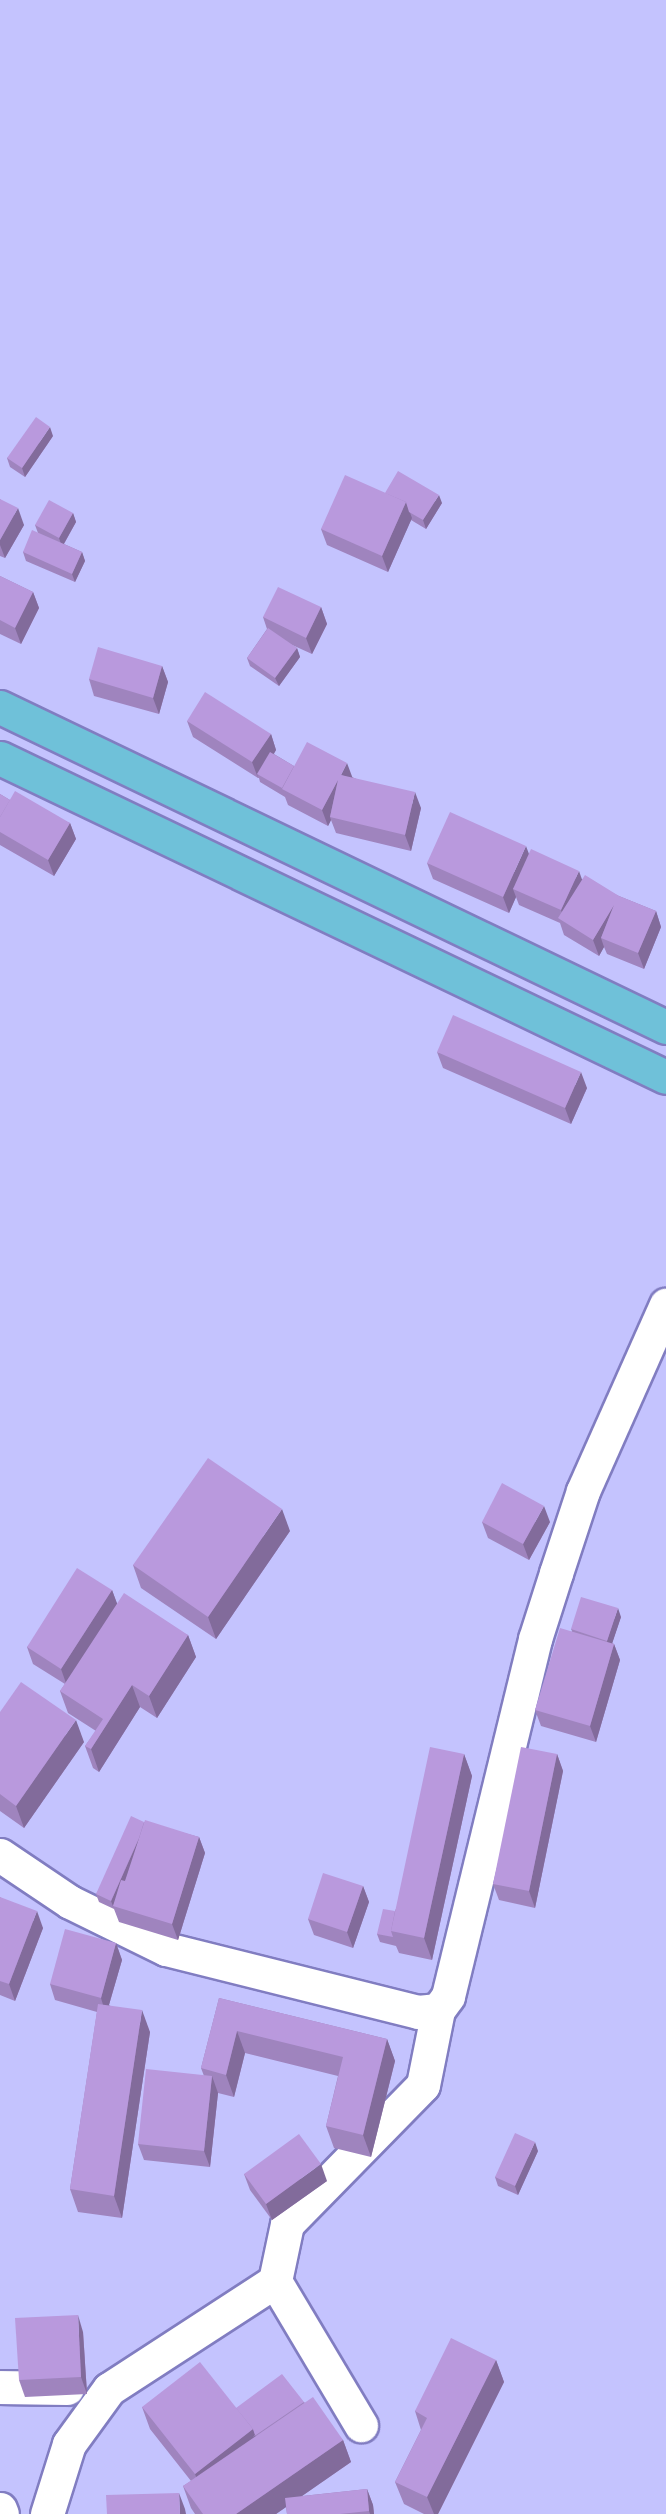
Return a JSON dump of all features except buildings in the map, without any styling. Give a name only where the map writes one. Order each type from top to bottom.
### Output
[{"type":"main road","points":[[0,707],[666,1027]]},
{"type":"main road","points":[[0,758],[133,824],[666,1077]]},
{"type":"main road","points":[[133,824],[155,782]]},
{"type":"street","points":[[361,2425],[275,2281],[287,2224],[423,2085],[438,2010],[448,1996],[535,1639],[583,1491],[666,1305]]},
{"type":"street","points":[[0,1855],[70,1902],[166,1949],[418,2012],[438,2010]]},
{"type":"street","points":[[47,2514],[69,2444],[109,2389],[275,2281]]},
{"type":"street","points":[[0,2387],[109,2389]]},
{"type":"street","points":[[0,2510],[2,2514]]}]
